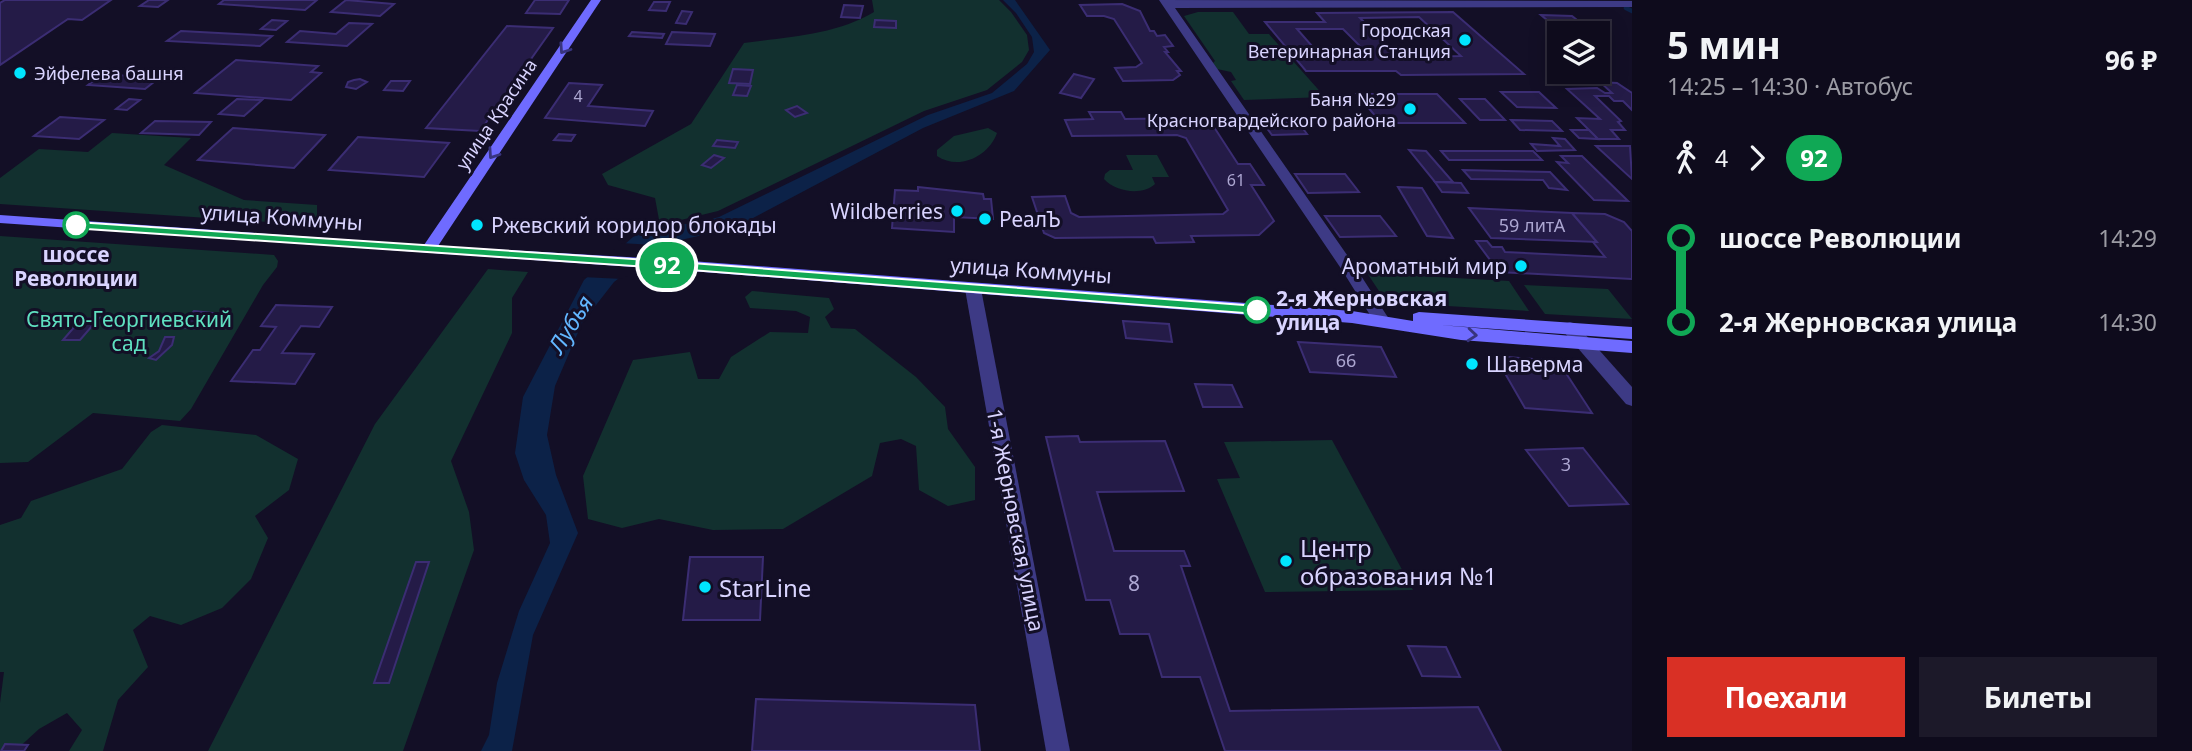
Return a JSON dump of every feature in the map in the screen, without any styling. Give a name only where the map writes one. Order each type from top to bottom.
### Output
[{"type":"main road","name":"улица Красина","points":[[428,250],[596,0]]},
{"type":"main road","name":"улица Коммуны","points":[[0,219],[678,265],[1381,319],[1452,319],[1632,333]]},
{"type":"main road","name":"улица Коммуны","points":[[1381,319],[1461,334],[1632,347]]},
{"type":"street","points":[[1166,2],[1632,4]]},
{"type":"street","points":[[1166,2],[1349,268],[1381,319]]},
{"type":"street","name":"1-я Жерновская улица","points":[[973,289],[1058,751]]},
{"type":"street","points":[[1570,328],[1632,399]]},
{"type":"green space","points":[[872,0],[999,0],[1027,35],[1029,50],[1022,62],[987,90],[924,111],[718,211],[660,225],[655,198],[608,185],[602,174],[691,124],[744,43],[811,34],[844,26],[874,12]]},
{"type":"green space","points":[[1198,12],[1233,12],[1249,34],[1269,34],[1325,97],[1244,100],[1231,81],[1236,80],[1231,72],[1217,69],[1213,63],[1215,61],[1184,16]]},
{"type":"green space","points":[[988,128],[997,133],[993,141],[972,159],[955,162],[937,156],[937,150],[954,136]]},
{"type":"green space","points":[[112,133],[191,138],[164,165],[244,200],[317,205],[317,217],[298,224],[0,204],[0,178],[39,149],[88,152]]},
{"type":"green space","points":[[1126,155],[1157,155],[1169,177],[1152,177],[1155,184],[1143,190],[1129,191],[1115,187],[1104,179],[1105,174],[1110,170],[1133,170]]},
{"type":"green space","name":"Свято-Георгиевский сад","points":[[0,236],[274,255],[278,261],[277,267],[263,285],[191,409],[180,421],[93,413],[28,462],[0,463]]},
{"type":"green space","points":[[488,269],[528,272],[512,298],[512,333],[451,461],[469,512],[474,550],[403,751],[208,751],[375,424]]},
{"type":"green space","points":[[1367,273],[1509,281],[1529,311],[1398,303],[1379,291]]},
{"type":"green space","points":[[1524,285],[1608,289],[1632,319],[1545,314]]},
{"type":"green space","points":[[752,291],[829,298],[834,309],[825,317],[831,328],[855,329],[916,377],[945,407],[948,429],[975,467],[975,500],[948,506],[919,490],[916,446],[901,439],[880,443],[872,476],[783,529],[713,530],[659,519],[622,528],[588,519],[583,476],[633,360],[690,352],[698,379],[719,379],[731,357],[770,332],[808,333],[810,317],[796,311],[750,308],[745,297]]},
{"type":"green space","points":[[162,425],[256,435],[298,459],[289,490],[255,516],[268,538],[251,579],[222,608],[181,625],[150,616],[133,630],[148,667],[118,700],[103,751],[69,751],[82,730],[67,713],[39,729],[15,751],[0,751],[0,703],[4,672],[0,672],[0,525],[21,518],[31,501],[122,469],[151,432]]},
{"type":"green space","points":[[1332,440],[1413,590],[1265,592],[1217,479],[1240,478],[1224,442]]},
{"type":"water","name":"Лубья","points":[[1003,0],[1015,0],[1050,50],[1014,91],[923,128],[734,228],[663,244],[614,282],[582,323],[555,386],[547,435],[556,475],[578,533],[533,635],[512,751],[481,751],[489,735],[497,683],[519,611],[550,543],[546,515],[524,480],[515,453],[523,397],[584,280],[633,237],[657,227],[696,223],[719,217],[928,115],[992,93],[1027,64],[1034,52],[1032,37],[1016,13]]},
{"type":"pier","points":[[621,243],[669,246],[623,279],[582,277]]},
{"type":"building","points":[[5,0],[111,0],[82,20],[68,19],[0,65],[0,3]]},
{"type":"building","points":[[149,0],[168,0],[158,7],[140,6]]},
{"type":"building","points":[[224,0],[317,0],[305,10],[219,4]]},
{"type":"building","points":[[346,0],[394,4],[380,16],[331,12]]},
{"type":"building","points":[[535,0],[569,0],[560,14],[526,13]]},
{"type":"building","points":[[654,2],[670,2],[666,11],[649,10]]},
{"type":"building","points":[[1122,4],[1140,11],[1150,31],[1154,31],[1157,36],[1165,35],[1173,46],[1164,47],[1168,52],[1165,52],[1181,71],[1177,71],[1180,75],[1173,80],[1123,81],[1115,68],[1136,67],[1142,63],[1114,19],[1087,16],[1080,5]]},
{"type":"building","points":[[844,5],[863,6],[860,18],[841,17]]},
{"type":"building","points":[[682,11],[692,12],[686,24],[676,23]]},
{"type":"building","name":"Городская Ветеринарная Станция","points":[[1453,12],[1524,74],[1401,75],[1396,71],[1306,71],[1265,22],[1325,22],[1317,13]],"holes":[[[1419,17],[1461,56],[1399,57],[1360,18]],[[1297,29],[1343,29],[1366,52],[1318,53]]]},
{"type":"building","points":[[1541,15],[1572,16],[1578,21],[1548,21]]},
{"type":"building","points":[[272,20],[287,21],[276,30],[261,29]]},
{"type":"building","points":[[875,20],[896,21],[896,28],[874,27]]},
{"type":"building","points":[[349,23],[372,24],[347,46],[287,42],[300,31],[336,34]]},
{"type":"building","points":[[507,26],[553,28],[480,131],[426,128]]},
{"type":"building","points":[[181,31],[272,36],[260,46],[167,41]]},
{"type":"building","points":[[632,32],[664,34],[662,38],[629,36]]},
{"type":"building","points":[[672,32],[715,34],[710,46],[666,44]]},
{"type":"building","points":[[236,60],[318,66],[311,72],[321,73],[291,100],[195,93]]},
{"type":"building","points":[[733,69],[753,70],[750,84],[729,83]]},
{"type":"building","points":[[103,74],[159,78],[145,89],[88,85]]},
{"type":"building","points":[[1074,74],[1094,79],[1081,98],[1060,93]]},
{"type":"building","points":[[360,79],[367,82],[356,89],[346,87],[348,82]]},
{"type":"building","points":[[391,81],[410,81],[403,91],[384,90]]},
{"type":"building","points":[[569,83],[602,85],[588,106],[653,111],[645,126],[545,118]]},
{"type":"building","points":[[1617,83],[1632,93],[1632,110],[1623,101],[1614,101],[1609,96],[1595,96],[1621,121],[1618,122],[1625,130],[1611,130],[1619,139],[1598,139],[1577,118],[1600,119],[1567,89],[1597,88],[1605,93],[1612,93],[1602,84]]},
{"type":"building","points":[[737,85],[751,86],[747,96],[733,95]]},
{"type":"building","points":[[1501,92],[1539,92],[1556,108],[1517,107]]},
{"type":"building","name":"Баня №29 Красногвардейского района","points":[[1357,94],[1437,94],[1465,123],[1381,123]]},
{"type":"building","points":[[129,99],[140,100],[127,110],[116,109]]},
{"type":"building","points":[[237,99],[262,100],[244,116],[219,114]]},
{"type":"building","points":[[1460,99],[1485,99],[1505,120],[1480,120]]},
{"type":"building","points":[[797,106],[807,113],[795,117],[786,110]]},
{"type":"building","points":[[1089,112],[1121,112],[1125,119],[1197,118],[1212,124],[1238,164],[1250,164],[1264,185],[1251,185],[1274,221],[1259,235],[1191,236],[1194,242],[1156,243],[1153,237],[1055,238],[1044,233],[1032,197],[1065,196],[1071,213],[1079,217],[1223,214],[1228,210],[1186,138],[1177,135],[1072,136],[1065,120],[1093,119]]},
{"type":"building","points":[[60,117],[104,120],[79,139],[34,136]]},
{"type":"building","points":[[1511,120],[1552,121],[1562,131],[1520,130]]},
{"type":"building","points":[[155,121],[211,122],[199,135],[141,133]]},
{"type":"building","points":[[1298,122],[1307,134],[1272,135],[1266,127],[1274,127],[1271,123]]},
{"type":"building","points":[[233,128],[325,135],[294,168],[198,160]]},
{"type":"building","points":[[1571,130],[1589,130],[1598,139],[1579,138]]},
{"type":"building","points":[[559,134],[575,135],[571,141],[554,140]]},
{"type":"building","points":[[358,137],[449,143],[424,177],[329,170]]},
{"type":"building","points":[[1553,138],[1565,139],[1575,150],[1537,151],[1531,144],[1560,146]]},
{"type":"building","points":[[717,140],[738,142],[735,148],[713,146]]},
{"type":"building","points":[[1596,146],[1630,146],[1632,179]]},
{"type":"building","points":[[1409,150],[1426,151],[1453,182],[1435,182]]},
{"type":"building","points":[[1441,151],[1533,151],[1542,160],[1449,160]]},
{"type":"building","points":[[714,155],[724,158],[711,168],[702,165]]},
{"type":"building","points":[[1561,156],[1582,156],[1628,201],[1594,200],[1557,162],[1568,163]]},
{"type":"building","points":[[1463,170],[1550,172],[1567,190],[1549,188],[1543,180],[1471,179]]},
{"type":"building","points":[[1295,174],[1345,174],[1359,192],[1308,193]]},
{"type":"building","points":[[1435,182],[1461,183],[1468,193],[1442,192]]},
{"type":"building","points":[[918,187],[983,194],[984,199],[991,199],[993,219],[954,217],[954,232],[892,228],[895,190],[918,191]]},
{"type":"building","points":[[1398,187],[1422,188],[1453,238],[1427,236]]},
{"type":"building","points":[[1469,208],[1572,213],[1597,242],[1491,238]]},
{"type":"building","points":[[1572,213],[1605,214],[1624,222],[1632,231],[1632,279],[1499,272],[1476,241],[1487,241],[1492,247],[1502,247],[1505,252],[1605,257],[1593,242],[1597,242]]},
{"type":"building","points":[[1325,216],[1380,216],[1396,236],[1340,237]]},
{"type":"building","points":[[276,305],[332,307],[319,327],[301,326],[282,353],[314,354],[295,384],[231,381],[253,350],[260,350],[276,327],[261,326]]},
{"type":"building","points":[[194,311],[213,313],[198,329],[179,327]]},
{"type":"building","points":[[82,318],[99,318],[80,340],[63,340]]},
{"type":"building","points":[[1123,321],[1169,324],[1172,342],[1126,338]]},
{"type":"building","points":[[165,337],[174,337],[172,345],[156,360],[149,358],[159,351]]},
{"type":"building","points":[[1298,342],[1381,347],[1396,377],[1310,372]]},
{"type":"building","points":[[1495,356],[1558,361],[1592,413],[1525,408]]},
{"type":"building","points":[[1195,384],[1232,385],[1242,407],[1203,407]]},
{"type":"building","points":[[1078,436],[1080,442],[1165,441],[1184,491],[1097,492],[1114,551],[1184,551],[1190,566],[1181,566],[1230,711],[1478,707],[1501,751],[1225,751],[1200,677],[1162,677],[1149,634],[1120,634],[1110,600],[1086,600],[1046,437]]},
{"type":"building","points":[[1583,448],[1628,504],[1569,506],[1526,450]]},
{"type":"building","points":[[690,557],[763,557],[760,620],[683,620]]},
{"type":"building","points":[[416,562],[429,562],[389,683],[374,683]]},
{"type":"building","points":[[1408,646],[1446,647],[1460,677],[1422,676]]},
{"type":"building","points":[[756,699],[975,705],[980,751],[752,751]]},
{"type":"building","points":[[5,744],[28,745],[24,751],[1,751]]},
{"type":"waterway","points":[[1626,8],[1632,11]]},
{"type":"bus line","name":"92","points":[[76,225],[678,265],[1257,310]]},
{"type":"place","name":"Городская Ветеринарная Станция","points":[[1465,40]]},
{"type":"place","name":"Эйфелева башня","points":[[20,73]]},
{"type":"place","name":"Баня №29 Красногвардейского района","points":[[1410,109]]},
{"type":"place","name":"Wildberries","points":[[957,211]]},
{"type":"place","name":"РеалЪ","points":[[985,219]]},
{"type":"place","name":"шоссе Революции","points":[[76,225]]},
{"type":"place","name":"Ржевский коридор блокады","points":[[477,225]]},
{"type":"place","name":"Ароматный мир","points":[[1521,266]]},
{"type":"place","name":"2-я Жерновская улица","points":[[1257,310]]},
{"type":"place","name":"Шаверма","points":[[1472,364]]},
{"type":"place","name":"Центр образования №1","points":[[1286,561]]},
{"type":"place","name":"StarLine","points":[[705,587]]}]
